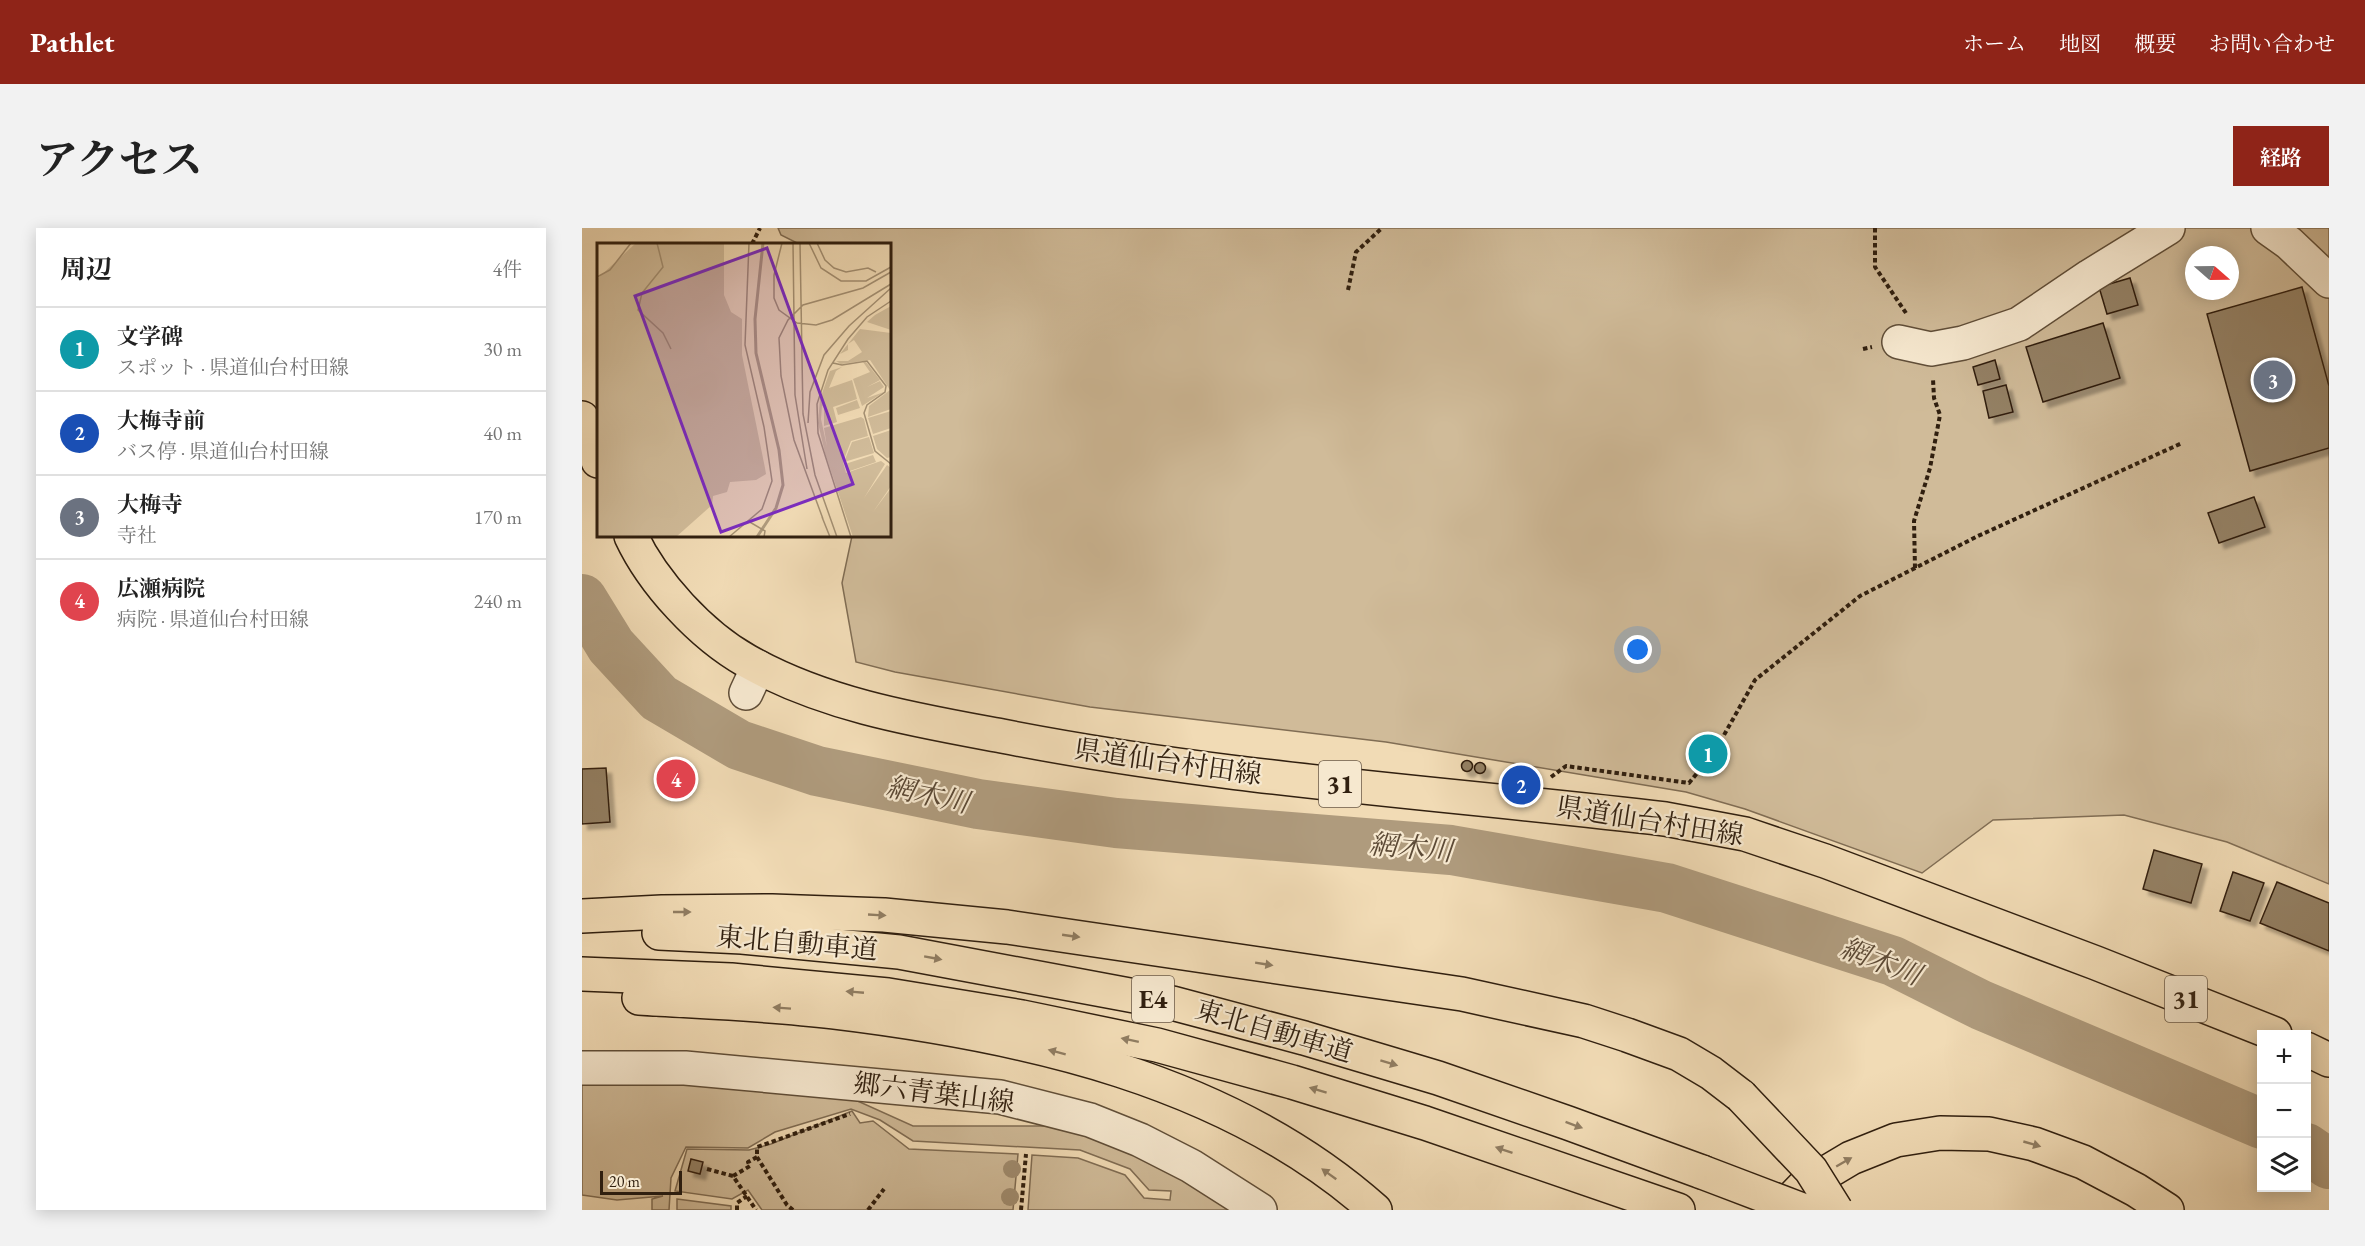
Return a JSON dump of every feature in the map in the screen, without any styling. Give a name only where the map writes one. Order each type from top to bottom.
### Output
[{"type":"main road","name":"県道仙台村田線","points":[[632,537],[639,551],[675,600],[708,634],[744,660],[752,680],[794,684],[851,704],[929,722],[1166,765],[1665,819],[1744,834],[1825,861],[1934,902],[2262,1030]]},
{"type":"main road","points":[[582,916],[662,912],[772,911],[884,915],[1007,927],[1462,994],[1584,1021],[1679,1054],[1711,1073],[1741,1096],[1811,1170],[1836,1210]]},
{"type":"main road","name":"東北自動車道","points":[[582,929],[742,937],[899,952],[1172,1003],[1304,1038],[1438,1078],[1568,1123],[1802,1210]]},
{"type":"main road","name":"東北自動車道","points":[[582,974],[731,980],[888,995],[1022,1017],[1145,1043],[1292,1082],[1425,1123],[1678,1210]]},
{"type":"main road","points":[[582,995],[832,1012],[951,1029],[1038,1047],[1131,1072],[1210,1104],[1289,1146],[1375,1210]]},
{"type":"main road","points":[[2311,1051],[2329,1060]]},
{"type":"main road","points":[[1781,1210],[1804,1186],[1851,1158],[1896,1140],[1940,1133],[1989,1134],[2034,1144],[2083,1162],[2136,1190],[2167,1210]]},
{"type":"street","points":[[1899,342],[1931,349],[1964,342],[2019,324],[2090,276],[2168,228]]},
{"type":"street","points":[[2268,228],[2289,243],[2329,281]]},
{"type":"street","name":"郷六青葉山線","points":[[582,1068],[685,1068],[1000,1097],[1090,1120],[1140,1140],[1191,1166],[1260,1210]]},
{"type":"street","points":[[907,1108],[995,1113],[1044,1107]]},
{"type":"path","points":[[752,243],[760,228]]},
{"type":"path","points":[[1348,290],[1356,252],[1382,228]]},
{"type":"path","points":[[1875,228],[1875,267],[1931,349],[1934,398],[1940,415],[1930,468],[1914,521],[1915,568]]},
{"type":"path","points":[[1542,805],[1546,780],[1566,766],[1689,783],[1715,751],[1755,680],[1860,596],[1988,532],[2182,442]]},
{"type":"path","points":[[793,1210],[787,1205],[756,1156],[757,1146],[850,1114],[862,1118]]},
{"type":"path","points":[[1021,1210],[1026,1154]]},
{"type":"path","points":[[732,1176],[750,1166],[748,1162],[756,1156]]},
{"type":"path","points":[[707,1169],[732,1176],[756,1210]]},
{"type":"path","points":[[868,1210],[884,1189]]},
{"type":"path","points":[[737,1210],[737,1203],[747,1196]]},
{"type":"shaded area","points":[[778,228],[2329,228],[2329,884],[2227,842],[2124,815],[1993,820],[1922,873],[1745,809],[1686,792],[1386,742],[1090,707],[895,672],[856,662],[842,583],[852,537],[891,537],[891,243],[797,243],[781,235]]},
{"type":"shaded area","points":[[656,1081],[851,1098],[913,1126],[1066,1126],[1136,1152],[1238,1210],[1028,1210],[1032,1155],[1078,1158],[1125,1175],[1144,1198],[1170,1200],[1171,1191],[1149,1190],[1130,1169],[1080,1150],[913,1141],[880,1120],[851,1109],[775,1132],[748,1148],[686,1147],[671,1178],[669,1210],[652,1210],[652,1199],[663,1196],[617,1200],[582,1195],[582,1082]]},
{"type":"shaded area","points":[[852,1111],[860,1123],[873,1121],[909,1149],[1018,1154],[1013,1210],[762,1210],[748,1190],[732,1199],[675,1191],[687,1149],[749,1150],[771,1144]]},
{"type":"shaded area","points":[[677,1199],[731,1206],[731,1210],[677,1210]]},
{"type":"building","points":[[2130,278],[2138,305],[2107,314],[2099,287]]},
{"type":"building","points":[[2302,287],[2329,386],[2329,448],[2250,471],[2207,314]]},
{"type":"building","points":[[2103,323],[2120,378],[2043,402],[2026,347]]},
{"type":"building","points":[[1995,360],[2000,379],[1978,385],[1973,367]]},
{"type":"building","points":[[2006,385],[2013,412],[1989,418],[1983,391]]},
{"type":"building","points":[[2254,497],[2265,527],[2219,543],[2208,513]]},
{"type":"building","points":[[1467,760],[1473,766],[1467,772],[1461,766]]},
{"type":"building","points":[[1480,763],[1484,764],[1484,772],[1480,773],[1476,772],[1475,768],[1476,764]]},
{"type":"building","points":[[606,768],[610,822],[582,824],[582,769]]},
{"type":"building","points":[[2154,850],[2202,864],[2191,903],[2143,889]]},
{"type":"building","points":[[2233,872],[2264,883],[2250,921],[2220,911]]},
{"type":"building","points":[[2277,882],[2329,903],[2329,951],[2260,923]]},
{"type":"building","points":[[691,1159],[703,1162],[700,1174],[688,1171]]},
{"type":"waterway","name":"網木川","points":[[582,599],[611,646],[659,698],[739,745],[817,771],[978,804],[1116,823],[1451,850],[1667,888],[1893,961],[1981,1005],[2257,1122]]},
{"type":"waterway","name":"網木川","points":[[2311,1151],[2329,1164]]},
{"type":"place","name":"大梅寺","points":[[2273,380]]},
{"type":"place","name":"文学碑","points":[[1708,754]]},
{"type":"place","name":"広瀬病院","points":[[676,779]]},
{"type":"place","name":"大梅寺前","points":[[1521,785]]}]
